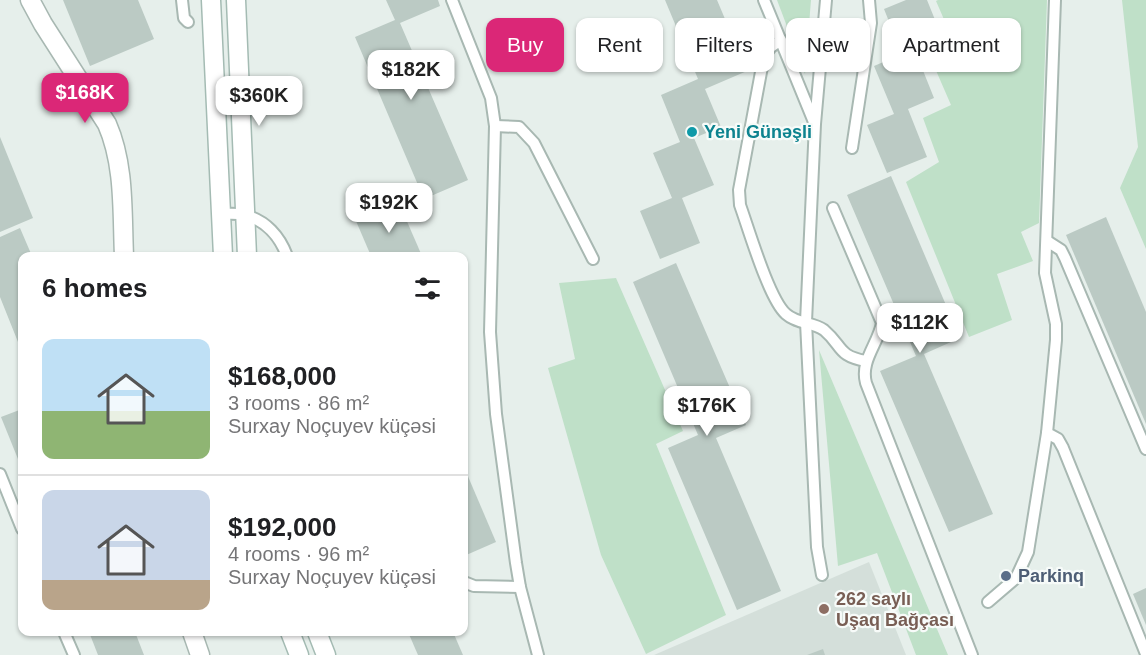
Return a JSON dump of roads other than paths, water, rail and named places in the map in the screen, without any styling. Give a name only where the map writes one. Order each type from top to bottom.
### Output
[{"type":"street","points":[[30,0],[114,140],[121,186],[124,252]]},
{"type":"street","points":[[211,0],[223,252]]},
{"type":"street","points":[[236,0],[247,252]]},
{"type":"street","points":[[193,636],[200,655]]},
{"type":"street","points":[[292,636],[299,655]]},
{"type":"street","points":[[319,636],[326,655]]},
{"type":"lane","points":[[182,0],[184,18],[188,22]]},
{"type":"lane","points":[[452,0],[491,98],[495,126],[490,332],[492,377],[520,587],[538,655]]},
{"type":"lane","points":[[764,0],[815,124]]},
{"type":"lane","points":[[822,575],[817,547],[806,322],[815,124],[826,0]]},
{"type":"lane","points":[[852,148],[871,23],[868,0]]},
{"type":"lane","points":[[988,602],[1016,578],[1029,552],[1047,433],[1056,324],[1045,273],[1055,0]]},
{"type":"lane","points":[[781,40],[771,46],[764,56],[739,189],[740,205],[774,297],[784,313],[791,318],[816,325],[829,335],[842,352],[851,358],[866,362]]},
{"type":"lane","points":[[495,126],[519,127],[534,143],[593,259]]},
{"type":"lane","points":[[833,208],[882,323],[866,362],[864,376],[866,383],[972,655]]},
{"type":"lane","points":[[220,214],[244,215],[267,226],[283,245],[286,252]]},
{"type":"lane","points":[[1047,241],[1060,250],[1065,258],[1146,448]]},
{"type":"lane","points":[[1047,433],[1058,439],[1063,448],[1146,654]]},
{"type":"lane","points":[[0,474],[18,520]]},
{"type":"lane","points":[[468,584],[474,586],[520,587]]},
{"type":"lane","points":[[66,636],[74,655]]},
{"type":"place","name":"Yeni Günəşli","points":[[692,132]]},
{"type":"place","name":"Parkinq","points":[[1006,576]]},
{"type":"place","name":"262 saylı Uşaq Bağçası","points":[[824,609]]}]
